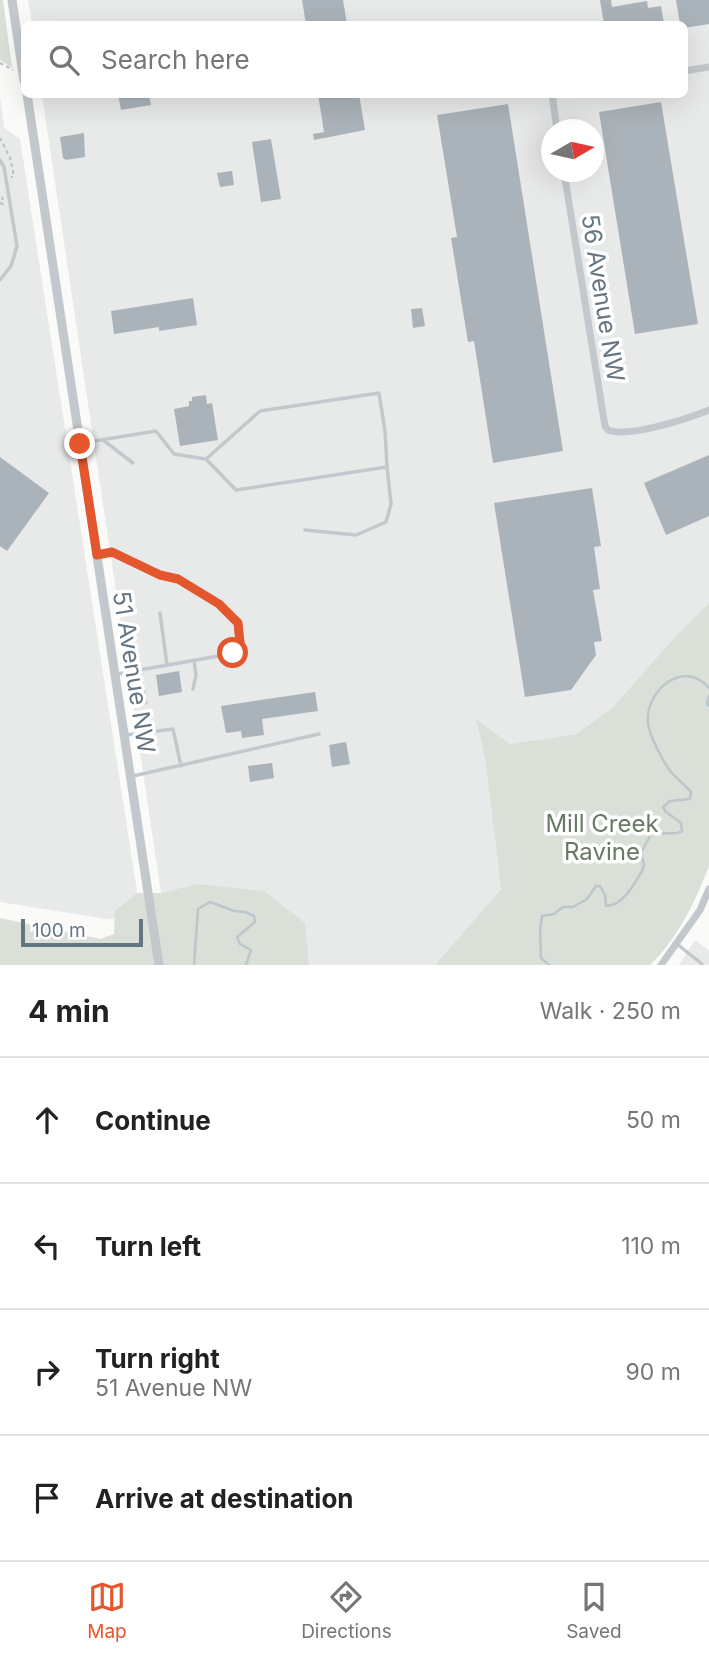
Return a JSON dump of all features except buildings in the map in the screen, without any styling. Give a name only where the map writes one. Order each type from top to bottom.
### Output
[{"type":"street","points":[[12,0],[21,61]]},
{"type":"street","points":[[688,70],[709,67]]},
{"type":"street","name":"51 Avenue NW","points":[[27,98],[159,965]]},
{"type":"street","points":[[553,98],[555,119]]},
{"type":"street","name":"56 Avenue NW","points":[[566,182],[603,419],[608,430],[621,432],[666,424],[709,410]]},
{"type":"street","points":[[661,965],[700,910],[709,889]]},
{"type":"lane","points":[[0,160],[4,167],[17,246],[11,266],[0,280]]},
{"type":"lane","points":[[206,459],[260,411],[379,393],[391,503],[386,522],[356,536],[305,530]]},
{"type":"lane","points":[[80,444],[156,431],[174,454],[206,459],[236,490],[387,467]]},
{"type":"lane","points":[[103,440],[132,463]]},
{"type":"lane","points":[[97,555],[112,552],[160,575],[178,579],[219,604],[238,623],[241,652],[115,674]]},
{"type":"lane","points":[[160,612],[167,665]]},
{"type":"lane","points":[[193,689],[196,675],[194,660]]},
{"type":"lane","points":[[139,670],[146,703]]},
{"type":"lane","points":[[124,736],[173,729],[181,766]]},
{"type":"lane","points":[[130,777],[318,734]]},
{"type":"lane","points":[[677,944],[702,964]]},
{"type":"path","points":[[0,63],[13,70]]},
{"type":"path","points":[[0,203],[3,204],[1,192]]},
{"type":"shaded area","points":[[28,0],[709,0],[709,603],[612,708],[576,734],[510,744],[476,719],[485,758],[501,889],[435,965],[309,965],[305,924],[196,884],[161,893],[42,98],[688,98],[688,21],[32,21]]},
{"type":"shaded area","points":[[0,96],[4,128],[20,139],[141,917],[107,919],[0,902]]},
{"type":"shaded area","points":[[695,940],[709,951],[709,965],[679,965]]},
{"type":"green space","points":[[0,0],[3,0],[12,68],[0,60]]},
{"type":"green space","name":"Mill Creek Ravine","points":[[709,603],[709,866],[692,906],[669,943],[650,965],[435,965],[501,889],[485,758],[476,719],[510,744],[576,734],[612,708]]},
{"type":"green space","points":[[196,884],[264,891],[305,923],[309,965],[0,965],[0,918],[100,939],[114,934],[115,911],[137,893],[161,893]]},
{"type":"waterway","points":[[549,965],[541,958],[542,916],[554,914],[563,907],[573,907],[587,899],[596,886],[600,886],[605,895],[606,906],[618,902],[642,871],[644,865],[641,853],[651,834],[682,831],[681,823],[663,807],[670,801],[690,799],[691,792],[672,773],[661,756],[649,728],[649,711],[659,690],[677,677],[688,676],[709,688]]},
{"type":"waterway","points":[[709,696],[709,706]]},
{"type":"waterway","points":[[194,965],[198,909],[210,902],[254,916],[255,922],[237,937],[240,944],[251,950],[246,965]]},
{"type":"route","points":[[80,444],[97,555],[112,552],[160,575],[178,579],[219,604],[238,623],[241,652],[233,653]]}]
